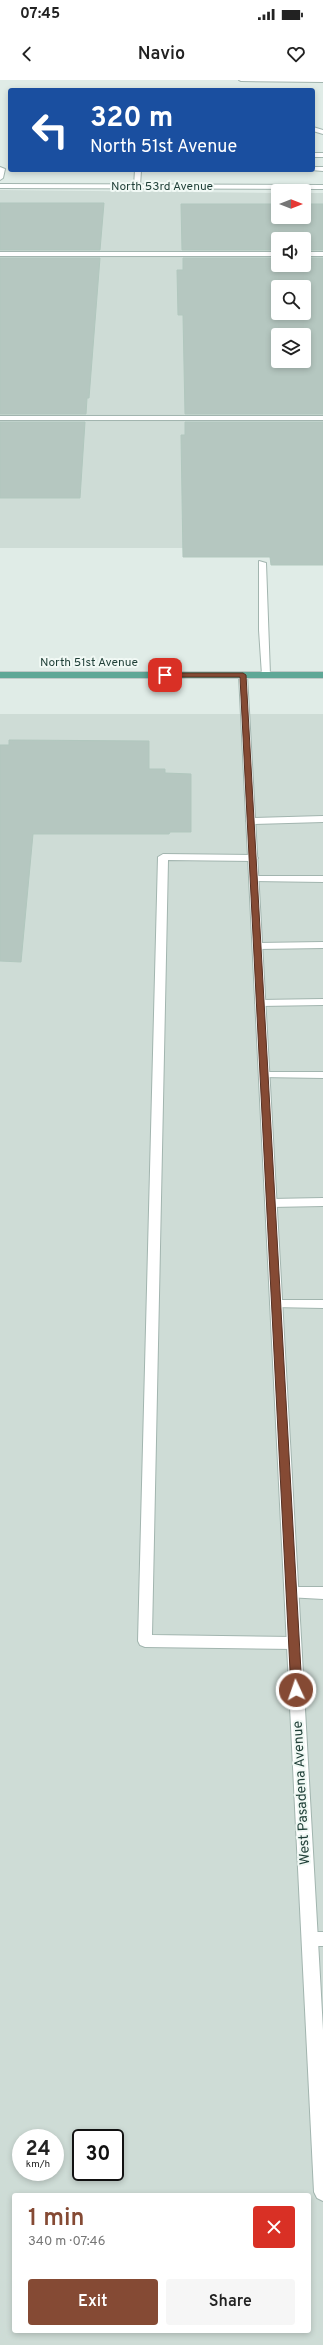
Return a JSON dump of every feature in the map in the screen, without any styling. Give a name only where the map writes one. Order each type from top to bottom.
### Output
[{"type":"main road","name":"North 51st Avenue","points":[[0,675],[323,675]]},
{"type":"street","points":[[241,80],[323,82]]},
{"type":"street","points":[[0,178],[1,169]]},
{"type":"street","points":[[137,186],[138,172]]},
{"type":"street","name":"North 53rd Avenue","points":[[0,186],[323,187]]},
{"type":"street","points":[[0,254],[271,254]]},
{"type":"street","points":[[311,254],[323,254]]},
{"type":"street","points":[[0,418],[323,418]]},
{"type":"street","points":[[262,563],[263,630],[266,675]]},
{"type":"street","name":"West Pasadena Avenue","points":[[243,675],[294,1643],[316,1939],[323,2192]]},
{"type":"street","points":[[251,821],[323,819]]},
{"type":"street","points":[[253,858],[163,857],[145,1641],[294,1643]]},
{"type":"street","points":[[254,879],[323,879]]},
{"type":"street","points":[[258,946],[323,945]]},
{"type":"street","points":[[260,1003],[323,1002]]},
{"type":"street","points":[[264,1074],[323,1075]]},
{"type":"street","points":[[271,1203],[323,1202]]},
{"type":"street","points":[[276,1304],[323,1304]]},
{"type":"street","points":[[292,1593],[323,1593]]},
{"type":"shaded area","points":[[0,190],[271,193],[271,224],[311,224],[311,193],[323,193],[323,548],[0,548]]},
{"type":"shaded area","points":[[0,714],[323,714],[323,2345],[0,2345]]},
{"type":"building","points":[[0,203],[104,203],[100,250],[0,250]]},
{"type":"building","points":[[181,204],[271,204],[271,224],[311,224],[311,204],[323,204],[323,250],[311,250],[311,232],[271,232],[271,250],[182,250]]},
{"type":"building","points":[[0,258],[100,258],[89,398],[87,398],[86,414],[0,414]]},
{"type":"building","points":[[183,258],[271,258],[271,272],[311,272],[311,258],[323,258],[323,414],[185,414],[183,315],[178,315],[177,270],[183,270]]},
{"type":"building","points":[[0,422],[85,422],[80,498],[0,498]]},
{"type":"building","points":[[185,422],[323,422],[323,565],[271,565],[270,557],[183,557],[181,435],[185,435]]},
{"type":"building","points":[[9,740],[149,741],[149,769],[165,769],[165,773],[191,774],[191,832],[170,832],[169,834],[33,834],[21,962],[0,961],[0,745],[9,745]]},
{"type":"route","points":[[165,675],[243,675],[296,1690]]}]
